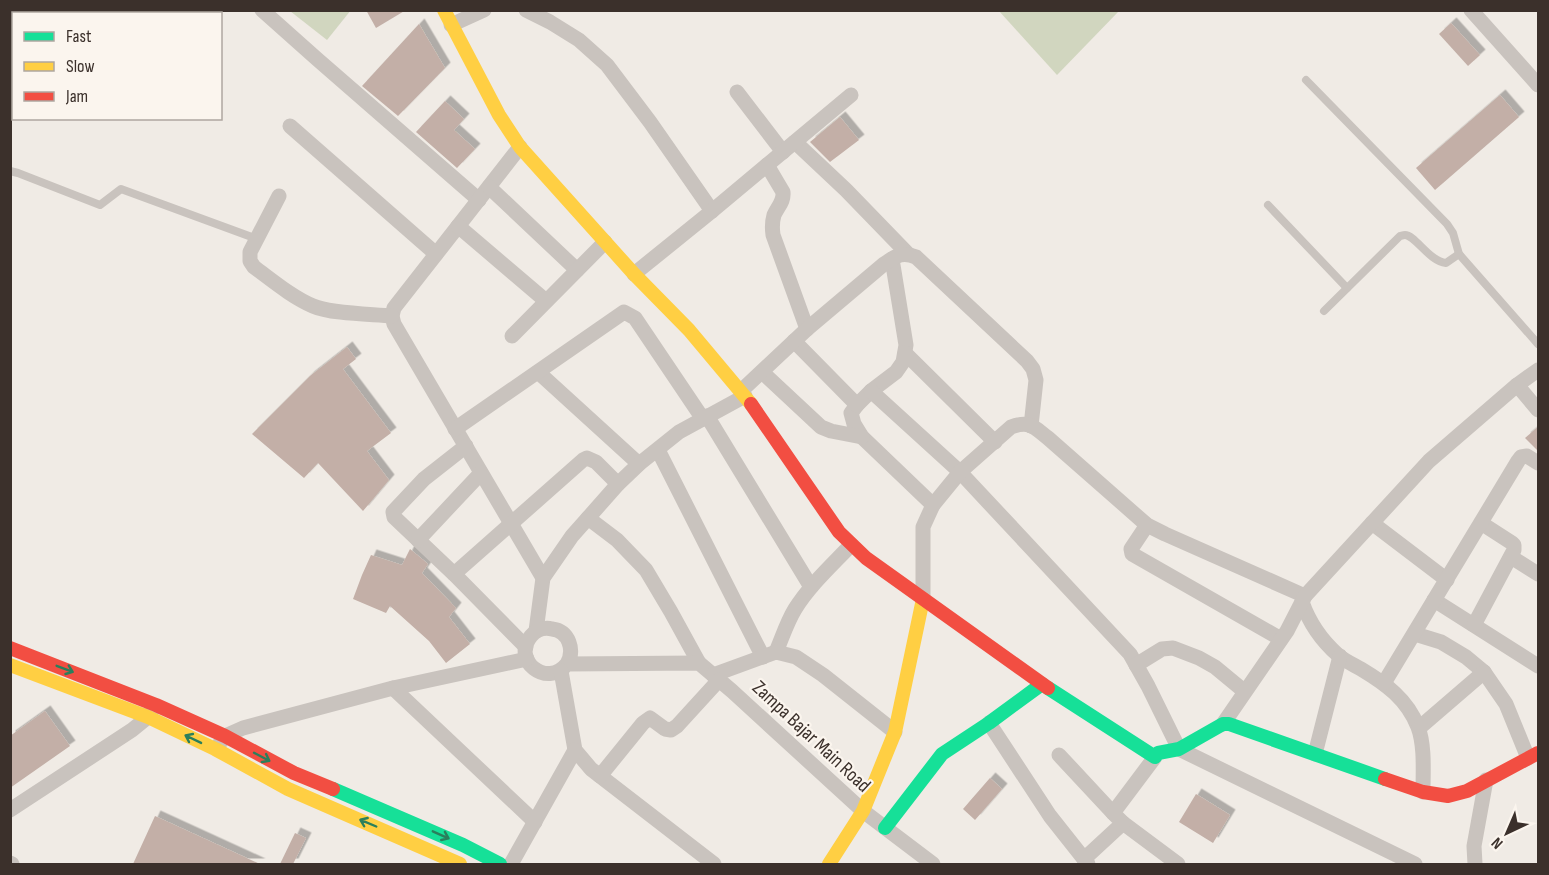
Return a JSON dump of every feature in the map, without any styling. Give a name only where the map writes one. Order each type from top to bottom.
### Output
[{"type":"street","points":[[262,10],[317,59],[577,270]]},
{"type":"street","points":[[444,10],[499,115],[520,147],[634,274],[689,330],[743,393],[839,532],[851,545],[1042,684],[1155,757]]},
{"type":"street","points":[[452,26],[484,10]]},
{"type":"street","points":[[526,10],[579,40],[606,65],[650,122],[712,211]]},
{"type":"street","points":[[1471,10],[1539,85]]},
{"type":"street","points":[[737,92],[783,152]]},
{"type":"street","points":[[634,274],[850,95]]},
{"type":"street","points":[[290,126],[436,254]]},
{"type":"street","points":[[795,142],[846,190],[908,254],[916,257],[1027,361],[1033,369],[1036,380],[1031,426]]},
{"type":"street","points":[[520,147],[394,308],[392,316],[394,324],[543,578]]},
{"type":"street","points":[[767,165],[784,197],[774,216],[773,235],[807,329]]},
{"type":"street","points":[[279,196],[250,252],[250,261],[254,267],[315,308],[392,316]]},
{"type":"street","points":[[458,226],[546,302]]},
{"type":"street","points":[[513,336],[605,242]]},
{"type":"street","points":[[526,653],[529,639],[536,631],[543,578],[572,536],[618,484],[679,432],[743,393],[807,329],[884,264],[898,255],[908,254]]},
{"type":"street","points":[[892,259],[906,345],[903,362],[896,372],[871,391],[851,413],[854,424],[862,437],[933,505]]},
{"type":"street","points":[[455,429],[624,312],[635,318],[705,417],[811,587]]},
{"type":"street","points":[[794,341],[857,405]]},
{"type":"street","points":[[904,352],[995,442]]},
{"type":"street","points":[[989,723],[1050,816],[1086,862],[1118,818],[1158,753],[1179,749],[1223,724],[1281,639],[1303,599],[1429,461],[1517,385],[1539,370]]},
{"type":"street","points":[[538,372],[639,464]]},
{"type":"street","points":[[762,372],[821,427],[862,437]]},
{"type":"street","points":[[1517,385],[1539,410]]},
{"type":"street","points":[[871,391],[960,472],[1130,654],[1179,749],[1415,864]]},
{"type":"street","points":[[829,864],[863,811],[895,732],[923,599],[923,527],[933,505],[960,472],[1011,427],[1022,423],[1031,426],[1056,445],[1147,525],[1303,599],[1308,617],[1325,642],[1340,656],[1384,683],[1409,710],[1419,729],[1422,747],[1423,792]]},
{"type":"street","points":[[465,446],[424,479],[393,512],[394,517],[454,574],[526,653],[533,668],[539,672],[555,674],[564,668],[572,652],[567,638],[555,629],[536,631]]},
{"type":"street","points":[[658,450],[770,655]]},
{"type":"street","points":[[1384,683],[1521,457],[1527,456],[1539,463]]},
{"type":"street","points":[[454,574],[583,460],[587,458],[596,462],[618,484]]},
{"type":"street","points":[[418,540],[481,473]]},
{"type":"street","points":[[564,668],[699,663],[646,570],[617,540],[588,518]]},
{"type":"street","points":[[1372,523],[1447,580]]},
{"type":"street","points":[[1474,625],[1515,550],[1514,545],[1481,523]]},
{"type":"street","points":[[1147,525],[1131,549],[1132,554],[1281,639]]},
{"type":"street","points":[[770,655],[794,611],[811,587],[851,545]]},
{"type":"street","points":[[1511,557],[1539,574]]},
{"type":"street","points":[[1434,600],[1539,666]]},
{"type":"street","points":[[1223,724],[1423,792],[1448,796],[1467,791],[1533,755],[1506,704],[1484,672],[1466,657],[1441,642],[1415,634]]},
{"type":"street","points":[[10,648],[152,711],[288,789],[460,864]]},
{"type":"street","points":[[1136,665],[1162,649],[1173,648],[1215,667],[1244,691]]},
{"type":"street","points":[[215,749],[225,736],[243,728],[526,653]]},
{"type":"street","points":[[600,776],[643,723],[650,718],[665,729],[671,730],[677,726],[716,677],[770,655],[796,657],[823,675],[895,732]]},
{"type":"street","points":[[1315,754],[1340,656]]},
{"type":"street","name":"Zampa Bajar Main Road","points":[[699,663],[863,811],[933,864]]},
{"type":"street","points":[[10,665],[225,736],[294,773],[368,803],[500,864]]},
{"type":"street","points":[[564,668],[575,750],[591,770],[714,864]]},
{"type":"street","points":[[1419,729],[1484,672]]},
{"type":"street","points":[[885,828],[942,754],[1042,684]]},
{"type":"street","points":[[393,688],[535,822]]},
{"type":"street","points":[[10,810],[132,730],[152,711]]},
{"type":"street","points":[[511,864],[575,750]]},
{"type":"street","points":[[1059,755],[1118,818],[1178,864]]},
{"type":"street","points":[[1475,864],[1474,846],[1486,780]]},
{"type":"lane","points":[[1306,80],[1447,224],[1453,233],[1459,254],[1539,344]]},
{"type":"lane","points":[[10,171],[100,205],[121,189],[257,238]]},
{"type":"lane","points":[[1268,205],[1347,288]]},
{"type":"lane","points":[[1324,311],[1400,236],[1410,237],[1439,262],[1446,263],[1459,254]]},
{"type":"green space","points":[[290,10],[351,10],[327,40],[290,11]]},
{"type":"green space","points":[[999,11],[1119,11],[1057,75]]},
{"type":"building","points":[[366,10],[406,10],[376,28]]},
{"type":"building","points":[[1451,23],[1480,55],[1468,66],[1439,34]]},
{"type":"building","points":[[419,24],[445,68],[398,116],[362,86]]},
{"type":"building","points":[[1500,95],[1519,117],[1435,190],[1416,168]]},
{"type":"building","points":[[445,101],[464,119],[454,130],[475,149],[457,168],[416,132]]},
{"type":"building","points":[[840,117],[859,140],[830,162],[810,142]]},
{"type":"building","points":[[347,347],[356,359],[343,369],[391,433],[367,451],[389,480],[363,511],[318,463],[304,478],[252,434],[310,376]]},
{"type":"building","points":[[1539,426],[1539,452],[1525,438]]},
{"type":"building","points":[[410,549],[428,564],[422,573],[456,608],[449,617],[470,644],[446,663],[429,641],[390,606],[386,613],[353,599],[371,555],[402,565]]},
{"type":"building","points":[[45,711],[70,746],[10,788],[10,736]]},
{"type":"building","points":[[990,778],[1002,789],[975,820],[963,809]]},
{"type":"building","points":[[1196,794],[1230,815],[1213,843],[1179,822]]},
{"type":"building","points":[[155,816],[260,864],[133,864]]},
{"type":"building","points":[[295,833],[306,838],[293,864],[280,864]]},
{"type":"traffic: fast","points":[[885,828],[942,754],[1042,684]]},
{"type":"traffic: fast","points":[[1048,688],[1155,757],[1158,753],[1179,749],[1223,724],[1229,724],[1385,779]]},
{"type":"traffic: fast","points":[[333,789],[463,845],[500,864]]},
{"type":"traffic: slow","points":[[444,10],[499,115],[520,147],[634,274],[689,330],[751,404]]},
{"type":"traffic: slow","points":[[829,864],[863,811],[895,732],[923,599]]},
{"type":"traffic: slow","points":[[10,665],[148,717],[215,749],[288,789],[460,864]]},
{"type":"traffic: jam","points":[[751,404],[839,532],[866,558],[1048,688]]},
{"type":"traffic: jam","points":[[10,648],[156,705],[225,736],[294,773],[333,789]]},
{"type":"traffic: jam","points":[[1385,779],[1423,792],[1448,796],[1467,791],[1538,753]]}]
